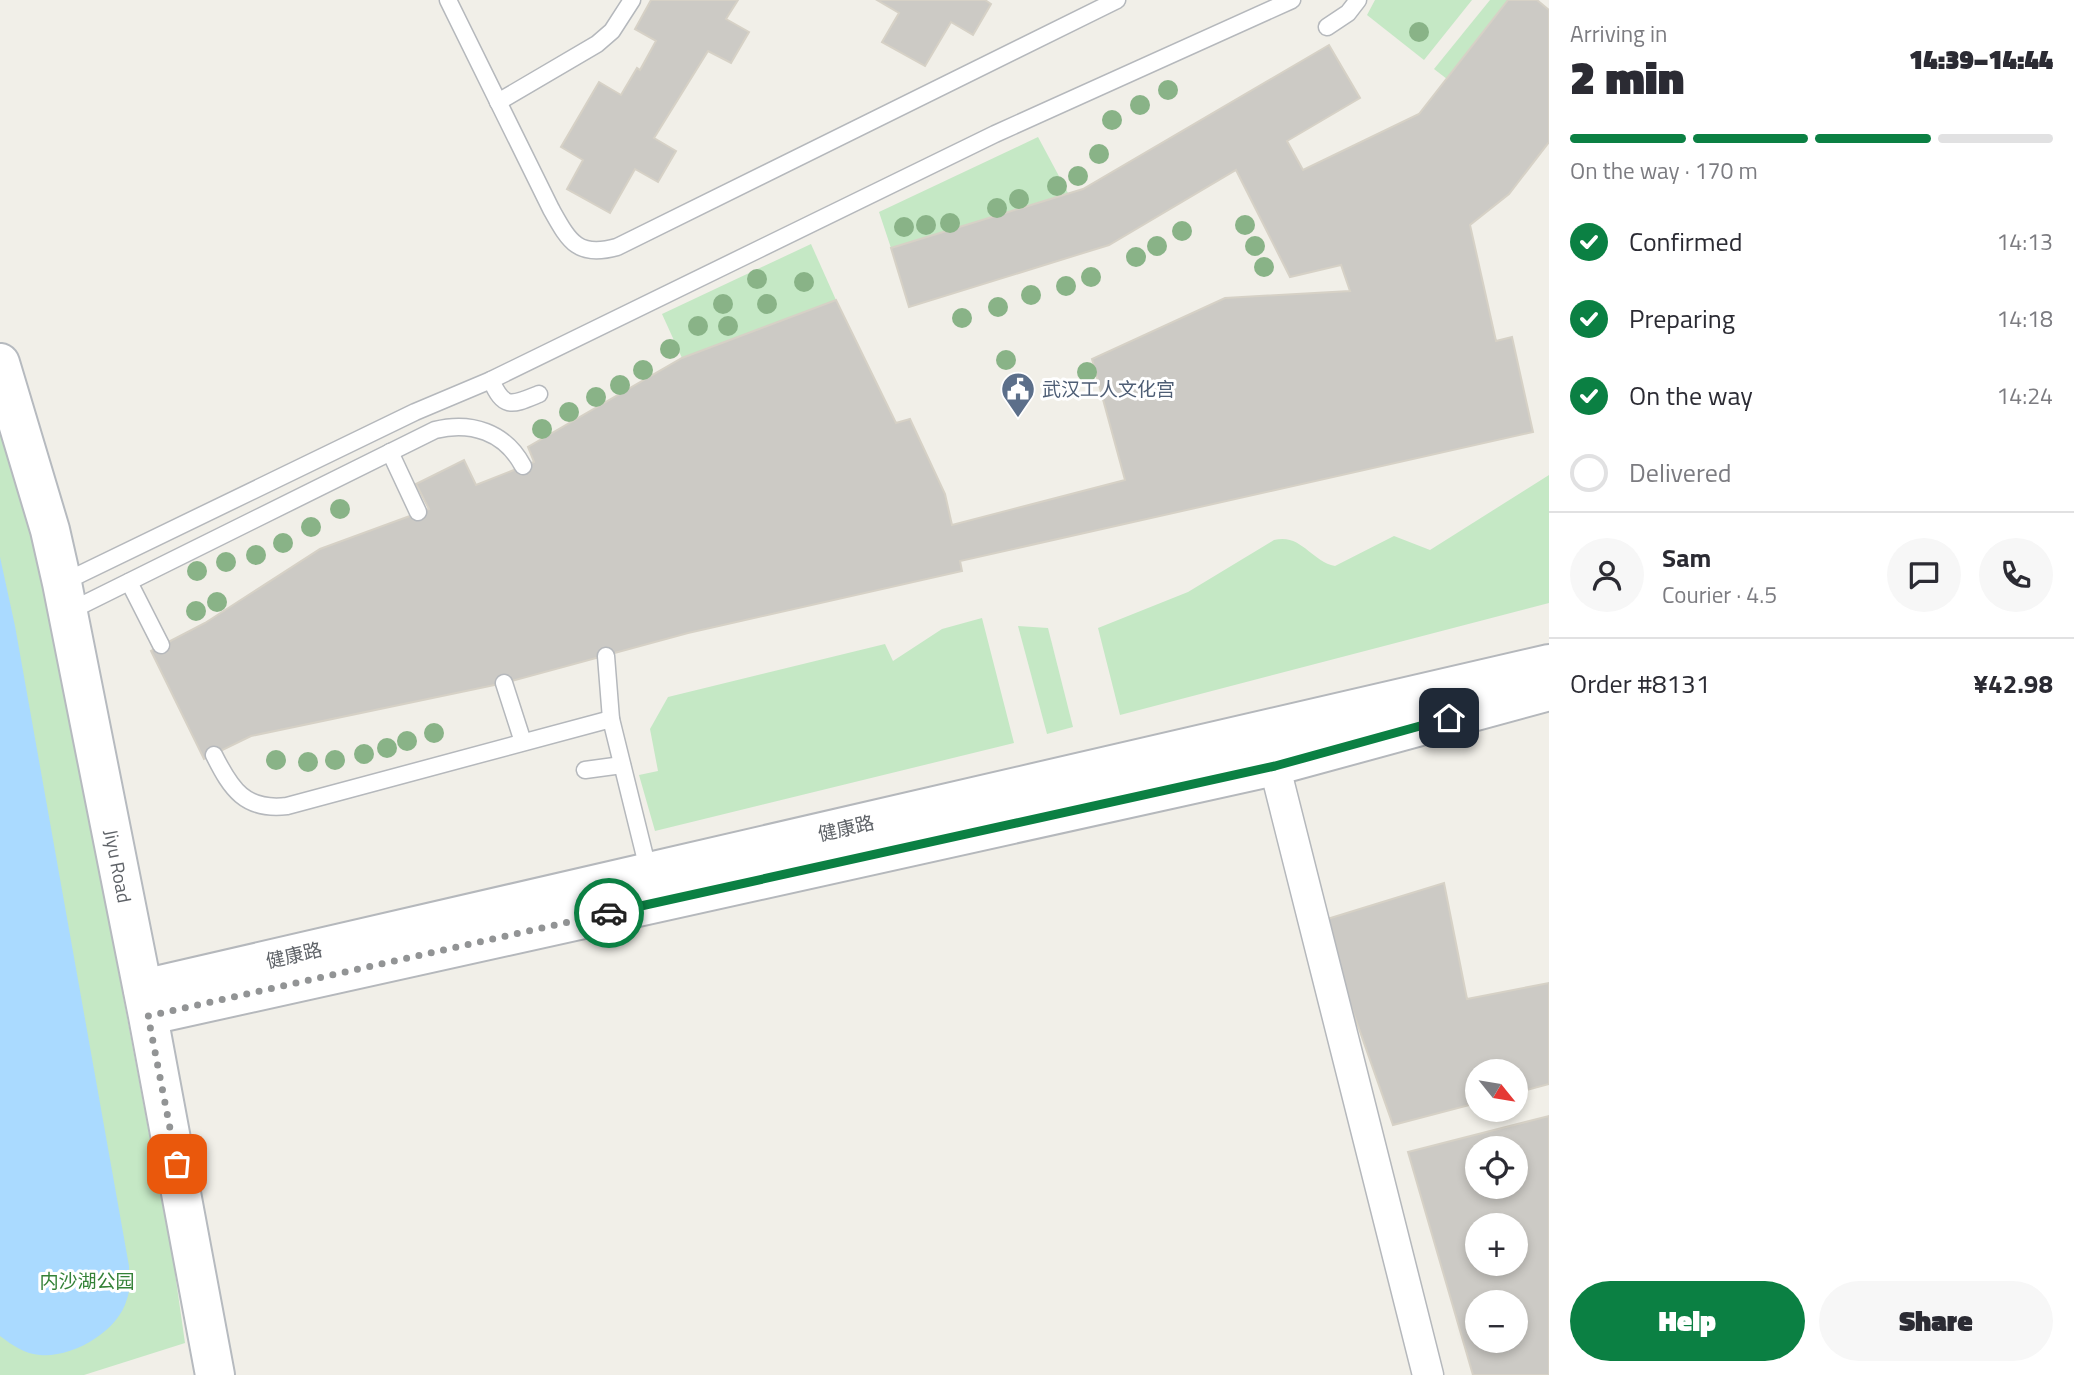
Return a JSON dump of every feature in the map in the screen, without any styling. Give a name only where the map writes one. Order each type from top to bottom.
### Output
[{"type":"street","name":"Jiyu Road","points":[[0,363],[50,530],[65,598],[215,1375]]},
{"type":"street","name":"健康路","points":[[145,1002],[649,874],[1549,664]]},
{"type":"street","name":"健康路","points":[[145,1002],[1275,766],[1549,691]]},
{"type":"street","points":[[1265,729],[1428,1375]]},
{"type":"lane","points":[[448,0],[567,237],[576,246],[592,252],[617,247],[1117,0]]},
{"type":"lane","points":[[498,102],[597,44],[612,31],[632,0]]},
{"type":"lane","points":[[65,598],[415,412],[491,380],[995,134],[1292,0]]},
{"type":"lane","points":[[1327,27],[1348,13],[1358,0]]},
{"type":"lane","points":[[491,380],[498,396],[506,403],[517,403],[539,394]]},
{"type":"lane","points":[[65,598],[129,582],[435,430],[470,426],[499,438],[509,446],[523,466]]},
{"type":"lane","points":[[390,453],[418,512]]},
{"type":"lane","points":[[129,582],[160,645]]},
{"type":"lane","points":[[606,656],[611,719],[649,874]]},
{"type":"lane","points":[[504,683],[523,742]]},
{"type":"lane","points":[[214,755],[224,776],[242,797],[272,808],[611,719]]},
{"type":"lane","points":[[585,771],[622,765]]},
{"type":"green space","points":[[1375,0],[1472,0],[1424,60],[1367,15]]},
{"type":"green space","points":[[1490,0],[1508,0],[1447,79],[1434,69]]},
{"type":"green space","points":[[1038,137],[1068,193],[891,248],[879,212]]},
{"type":"green space","points":[[811,244],[836,300],[682,358],[662,314]]},
{"type":"green space","name":"内沙湖公园","points":[[0,428],[45,583],[174,1266],[185,1343],[84,1375],[0,1375]]},
{"type":"green space","points":[[1549,475],[1549,603],[1120,715],[1098,628],[1188,592],[1274,540],[1292,540],[1319,559],[1335,566],[1394,536],[1430,550]]},
{"type":"green space","points":[[982,618],[1014,743],[655,831],[639,775],[658,771],[650,729],[668,697],[885,644],[893,661],[942,629]]},
{"type":"green space","points":[[1018,626],[1048,628],[1073,727],[1047,734]]},
{"type":"water","points":[[0,557],[15,626],[129,1266],[128,1295],[114,1322],[92,1341],[53,1355],[29,1353],[0,1336]]},
{"type":"building","points":[[651,0],[738,0],[726,19],[749,32],[731,63],[708,51],[654,138],[676,151],[658,182],[635,169],[610,213],[567,189],[583,160],[561,147],[599,82],[621,95],[637,68],[640,70],[656,41],[635,29]]},
{"type":"building","points":[[877,0],[985,0],[991,4],[973,35],[951,22],[925,66],[882,42],[899,13]]},
{"type":"building","points":[[1508,0],[1537,0],[1549,10],[1549,142],[1509,194],[1470,225],[1496,341],[1512,337],[1533,432],[960,561],[962,571],[688,633],[504,683],[251,736],[204,759],[151,651],[205,623],[320,549],[429,509],[416,484],[464,460],[476,485],[534,462],[528,447],[682,358],[836,300],[896,423],[910,419],[945,494],[952,525],[1125,480],[1092,359],[1225,298],[1350,291],[1341,265],[1290,277],[1236,170],[1109,245],[909,307],[891,248],[1083,189],[1329,45],[1360,98],[1287,141],[1303,170],[1419,114]]},
{"type":"building","points":[[1444,883],[1467,999],[1549,983],[1549,1084],[1528,1090],[1528,1059],[1465,1059],[1465,1106],[1393,1125],[1321,921]]},
{"type":"building","points":[[1549,1116],[1549,1375],[1473,1375],[1467,1353],[1528,1353],[1528,1290],[1465,1290],[1465,1348],[1408,1152],[1465,1137],[1465,1199],[1528,1199],[1528,1136],[1471,1136]]},
{"type":"way so far","points":[[177,1164],[148,1016],[609,913]]},
{"type":"place","name":"武汉工人文化宫","points":[[1018,419]]},
{"type":"route","points":[[609,913],[1275,766],[1449,718]]}]
